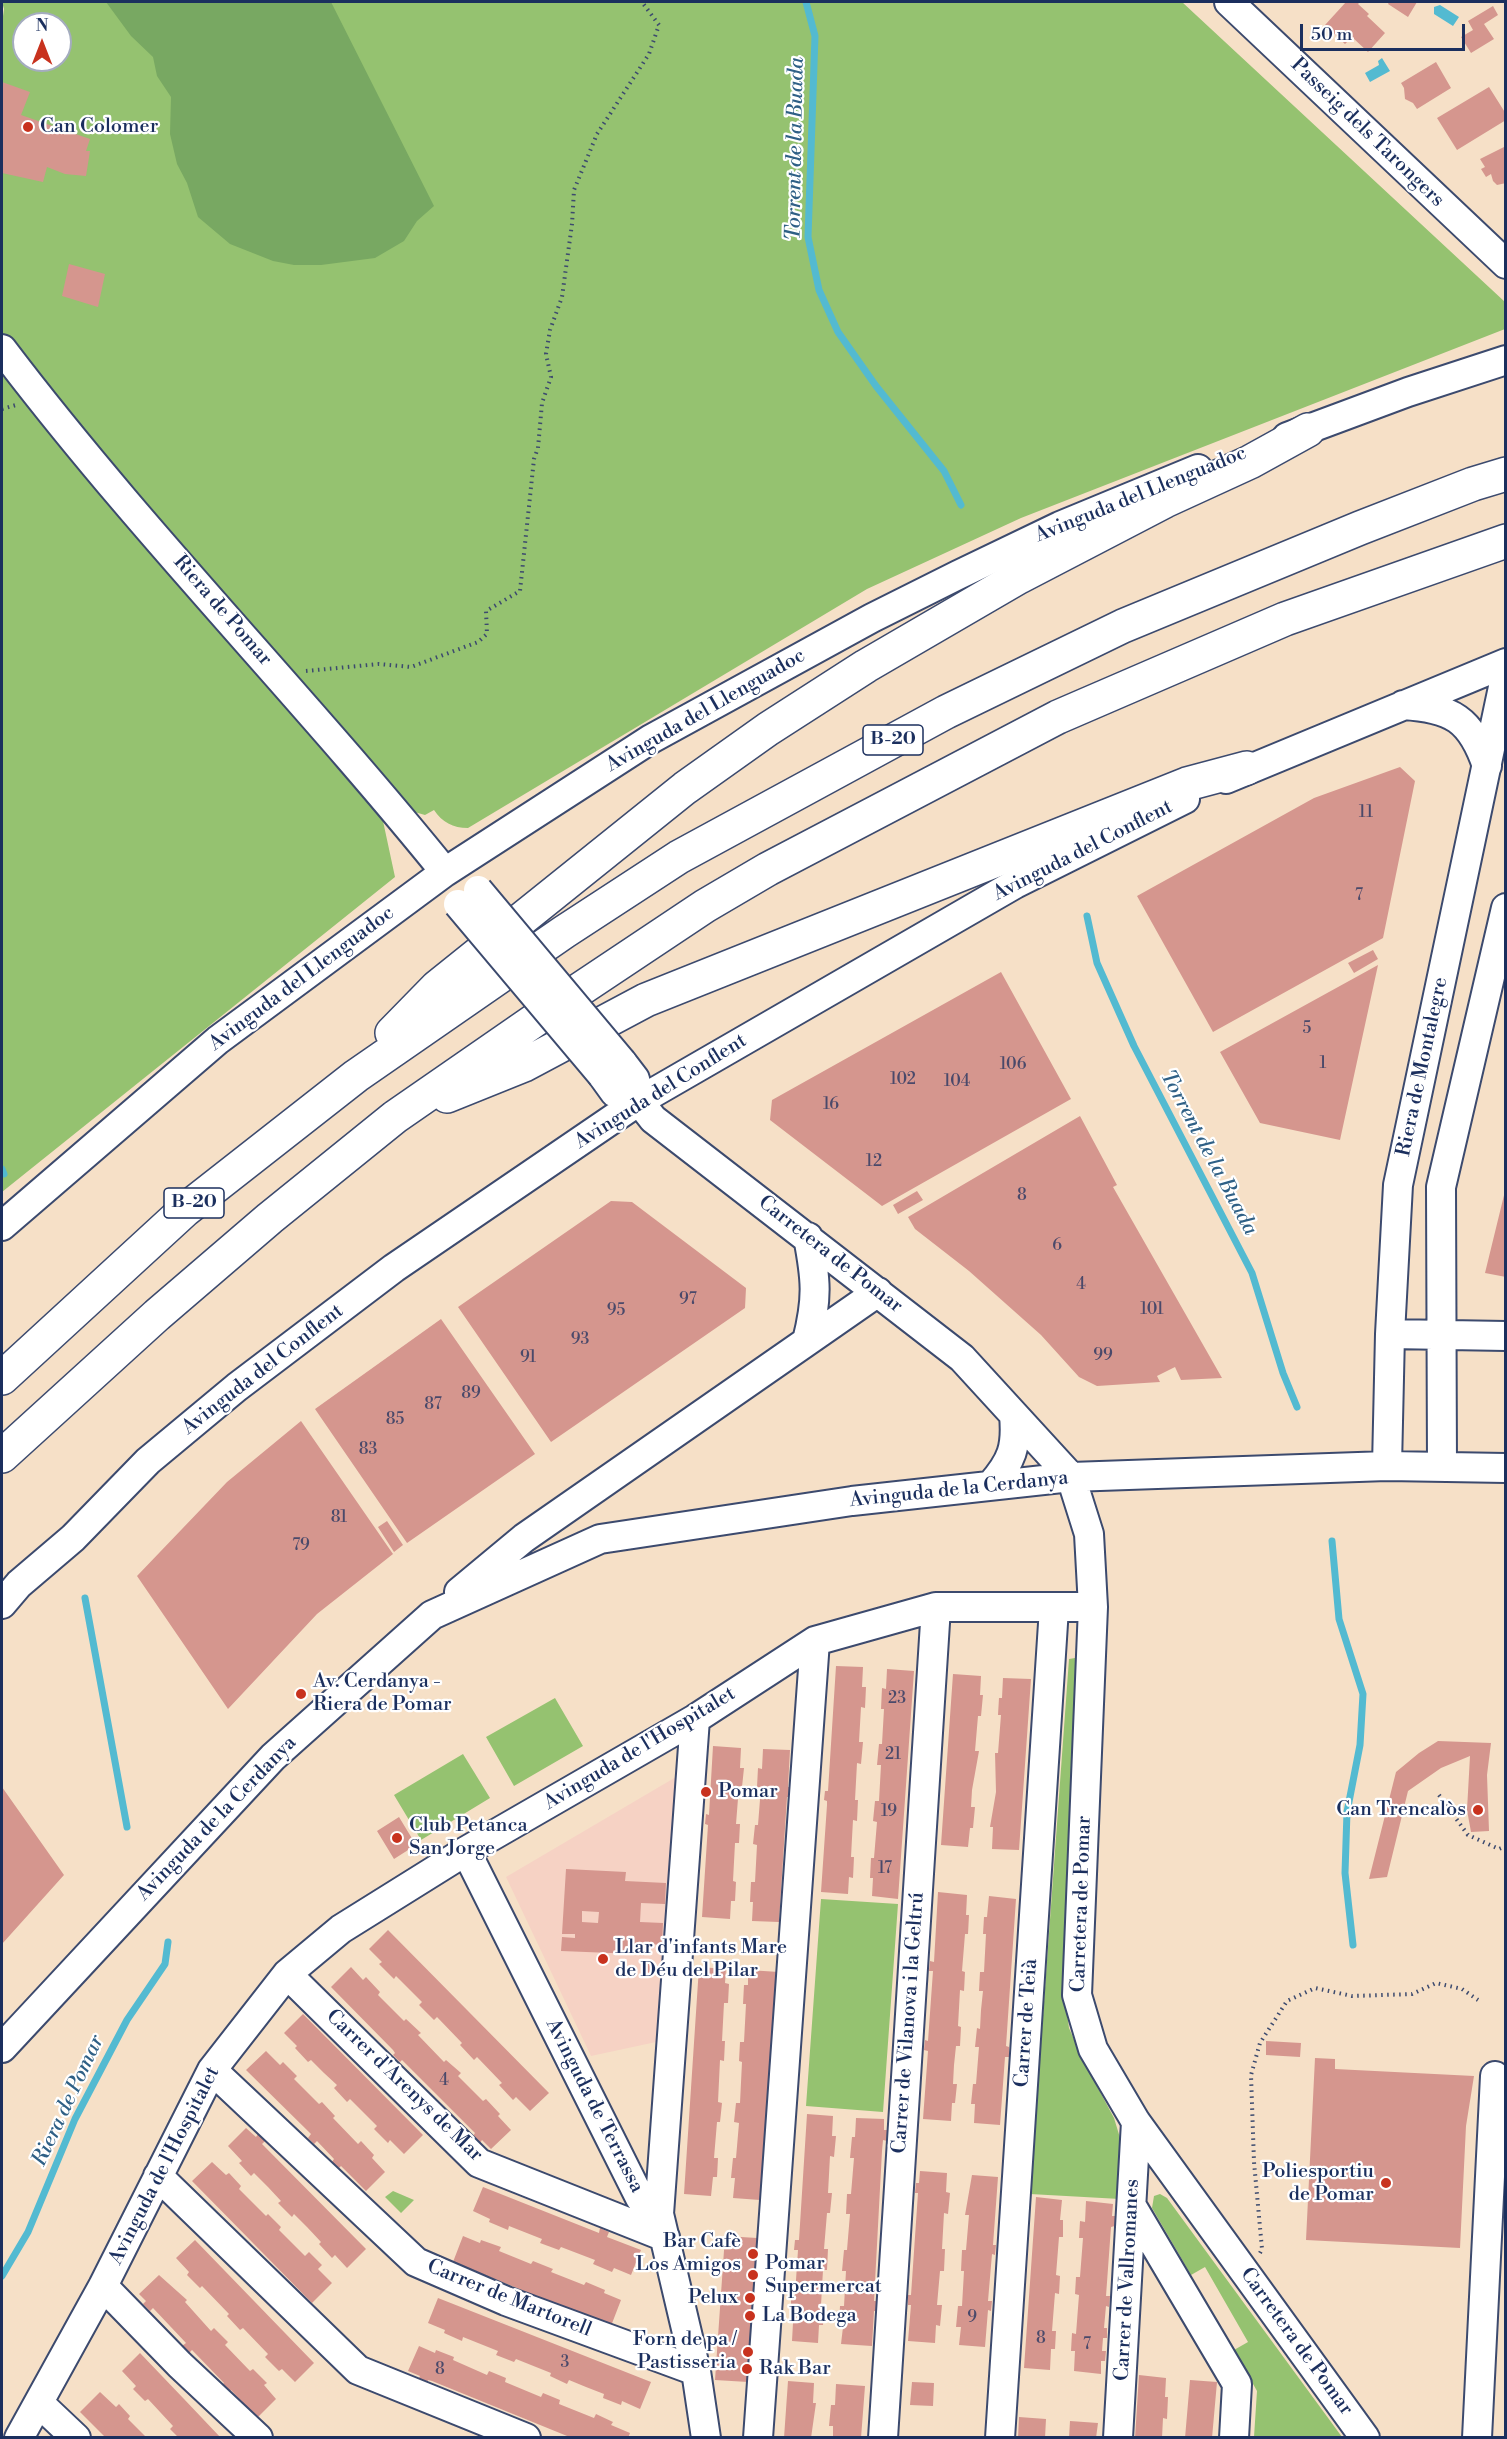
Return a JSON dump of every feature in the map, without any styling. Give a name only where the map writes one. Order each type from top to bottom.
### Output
[{"type":"highway","points":[[356,1077],[436,987],[686,788],[768,729],[866,666],[1019,577],[1165,501],[1250,462],[1308,430]]},
{"type":"highway","name":"B-20","points":[[2,1378],[185,1210],[356,1077],[564,932],[679,857],[946,711],[1123,626],[1349,532],[1473,484],[1506,474]]},
{"type":"highway","name":"B-20","points":[[2,1456],[157,1315],[261,1225],[395,1118],[573,993],[705,906],[768,869],[1058,717],[1285,619],[1506,541]]},
{"type":"highway","points":[[395,1118],[524,1065],[646,1000],[1187,784],[1247,768]]},
{"type":"street","name":"Passeig dels Tarongers","points":[[1234,3],[1506,264]]},
{"type":"street","name":"Riera de Pomar","points":[[2,349],[49,412],[358,766],[446,871]]},
{"type":"street","name":"Avinguda del Llenguadoc","points":[[2,1226],[218,1040],[446,871],[651,739],[872,618],[1060,526],[1211,464],[1408,392],[1506,360]]},
{"type":"street","name":"Avinguda del Conflent","points":[[2,1604],[19,1584],[73,1538],[148,1461],[237,1387],[394,1268],[639,1101],[1015,884],[1247,768],[1506,663]]},
{"type":"street","name":"Riera de Montalegre","points":[[1387,1466],[1390,1334],[1398,1185],[1506,673]]},
{"type":"street","name":"Avinguda del Conflent","points":[[1403,705],[1425,706],[1451,714],[1466,726],[1479,743],[1487,766]]},
{"type":"street","name":"Carretera de Pomar","points":[[446,871],[612,1069],[635,1079],[639,1101],[653,1119],[962,1358],[1071,1477],[1089,1534],[1093,1608],[1077,1995],[1093,2049],[1136,2122],[1365,2438]]},
{"type":"street","points":[[1442,1467],[1441,1186],[1506,908]]},
{"type":"street","points":[[807,1341],[814,1313],[816,1279],[808,1237]]},
{"type":"street","name":"Avinguda de la Cerdanya","points":[[6,2047],[273,1757],[432,1615],[524,1538],[878,1292]]},
{"type":"street","points":[[1390,1334],[1506,1336]]},
{"type":"street","points":[[991,1485],[1010,1460],[1014,1447],[1014,1415]]},
{"type":"street","name":"Avinguda de la Cerdanya","points":[[432,1615],[600,1539],[852,1501],[1071,1477],[1387,1466],[1506,1468]]},
{"type":"street","name":"Avinguda de l'Hospitalet","points":[[20,2438],[103,2286],[212,2070],[287,1974],[341,1929],[466,1851],[695,1719],[815,1641],[936,1608],[1093,1608]]},
{"type":"street","name":"Carrer de Vilanova i la Geltrú","points":[[883,2438],[936,1608]]},
{"type":"street","name":"Carrer de Teià","points":[[1000,2438],[1054,1608]]},
{"type":"street","points":[[758,2438],[815,1641]]},
{"type":"street","points":[[695,1719],[662,2225],[696,2371],[706,2438]]},
{"type":"street","name":"Avinguda de Terrassa","points":[[466,1851],[640,2198],[662,2225]]},
{"type":"street","name":"Carrer d'Arenys de Mar","points":[[287,1974],[479,2163],[662,2225]]},
{"type":"street","name":"Carrer de Martorell","points":[[212,2070],[416,2262],[506,2301],[696,2371]]},
{"type":"street","points":[[1477,2438],[1495,2076]]},
{"type":"street","name":"Carrer de Vallromanes","points":[[1118,2438],[1133,2208],[1136,2122]]},
{"type":"street","points":[[158,2176],[358,2370],[526,2438]]},
{"type":"street","points":[[1133,2208],[1237,2384],[1234,2438]]},
{"type":"street","points":[[103,2286],[180,2365],[258,2438]]},
{"type":"street","points":[[39,2403],[76,2438]]},
{"type":"path","points":[[286,684],[304,670],[333,670],[379,664],[411,667],[478,642],[487,634],[486,611],[520,591],[542,403],[551,377],[546,354],[550,330],[562,297],[572,224],[574,190],[597,134],[650,54],[659,26],[642,2]]},
{"type":"path","points":[[1439,1795],[1468,1835],[1499,1849],[1506,1846]]},
{"type":"path","points":[[1251,2279],[1262,2249],[1254,2162],[1251,2074],[1260,2043],[1287,2001],[1315,1988],[1352,1996],[1413,1994],[1436,1983],[1462,1989],[1478,2000]]},
{"type":"shaded area","name":"Llar d'infants Mare de Déu del Pilar","points":[[676,1777],[656,2042],[591,2056],[506,1877]]},
{"type":"green space","points":[[2,2],[1182,2],[1505,302],[1505,329],[1021,518],[867,589],[468,828],[457,827],[444,821],[434,810],[425,815],[411,811],[300,687],[3,338],[2,23],[4,9]]},
{"type":"green space","points":[[106,2],[331,2],[434,206],[417,221],[404,241],[375,258],[321,265],[294,265],[273,261],[230,244],[198,217],[187,183],[177,164],[170,134],[171,97],[157,76],[153,57],[131,36]]},
{"type":"green space","points":[[2,362],[139,537],[383,821],[395,877],[2,1192]]},
{"type":"green space","points":[[1075,1658],[1077,1663],[1065,1999],[1069,2028],[1114,2118],[1121,2141],[1120,2199],[1030,2194],[1069,1659]]},
{"type":"green space","points":[[555,1698],[583,1746],[514,1786],[486,1737]]},
{"type":"green space","points":[[463,1754],[490,1798],[421,1840],[394,1795]]},
{"type":"green space","points":[[821,1899],[898,1904],[883,2112],[806,2106]]},
{"type":"green space","points":[[393,2191],[414,2200],[401,2213],[385,2197]]},
{"type":"green space","points":[[1160,2194],[1167,2198],[1342,2437],[1254,2437],[1257,2391],[1234,2350],[1248,2342],[1205,2267],[1191,2275],[1152,2208],[1154,2196]]},
{"type":"water","points":[[1440,5],[1459,17],[1453,26],[1434,14],[1434,7]]},
{"type":"water","points":[[1382,58],[1390,71],[1370,82],[1365,73],[1379,65],[1378,61]]},
{"type":"building","points":[[1346,2],[1360,2],[1358,4],[1369,14],[1367,16],[1385,33],[1368,52],[1352,37],[1345,44],[1325,25]]},
{"type":"building","points":[[1389,2],[1417,2],[1408,17],[1388,4]]},
{"type":"building","points":[[1493,6],[1498,15],[1484,24],[1494,39],[1471,53],[1461,37],[1473,30],[1468,21]]},
{"type":"building","points":[[1436,62],[1451,88],[1417,109],[1413,103],[1405,99],[1401,83]]},
{"type":"building","name":"Can Colomer","points":[[2,82],[30,92],[21,115],[90,139],[86,151],[90,151],[86,176],[65,174],[47,167],[43,182],[2,173]]},
{"type":"building","points":[[1489,87],[1506,114],[1506,120],[1457,150],[1437,118]]},
{"type":"building","points":[[1506,146],[1506,183],[1497,185],[1491,174],[1486,177],[1481,169],[1485,167],[1480,159]]},
{"type":"building","points":[[69,264],[105,274],[98,307],[62,296]]},
{"type":"building","points":[[1400,767],[1415,781],[1383,938],[1213,1032],[1137,896],[1314,798]]},
{"type":"building","points":[[1373,950],[1378,959],[1354,973],[1348,963]]},
{"type":"building","points":[[1378,965],[1340,1140],[1260,1123],[1220,1052]]},
{"type":"building","points":[[1001,972],[1071,1099],[882,1206],[770,1120],[772,1100]]},
{"type":"building","points":[[1080,1116],[1117,1185],[1113,1187],[1222,1378],[1181,1380],[1175,1367],[1157,1376],[1160,1382],[1097,1386],[1079,1377],[1041,1335],[969,1271],[915,1229],[908,1217]]},
{"type":"building","points":[[1506,1187],[1506,1277],[1485,1273]]},
{"type":"building","points":[[917,1191],[923,1200],[898,1214],[893,1205]]},
{"type":"building","points":[[611,1201],[632,1202],[746,1288],[745,1308],[551,1442],[458,1307]]},
{"type":"building","points":[[441,1319],[535,1454],[407,1543],[315,1409]]},
{"type":"building","points":[[301,1421],[393,1554],[317,1614],[228,1709],[137,1576],[227,1482]]},
{"type":"building","points":[[387,1521],[403,1545],[394,1552],[378,1527]]},
{"type":"building","points":[[836,1666],[863,1667],[862,1687],[866,1687],[865,1708],[861,1707],[859,1742],[863,1742],[861,1764],[857,1763],[855,1800],[858,1800],[857,1821],[853,1820],[851,1857],[854,1857],[853,1878],[849,1877],[848,1894],[821,1892],[827,1805],[827,1801],[824,1800],[825,1791],[828,1791]]},
{"type":"building","points":[[887,1669],[914,1671],[898,1899],[872,1896],[873,1878],[870,1878],[877,1822],[873,1821],[875,1801],[879,1801],[881,1765],[877,1765],[879,1744],[882,1744],[884,1709],[881,1709],[882,1688],[886,1689]]},
{"type":"building","points":[[953,1674],[981,1676],[980,1695],[983,1695],[981,1716],[978,1716],[975,1751],[979,1751],[972,1790],[971,1807],[975,1807],[973,1828],[970,1828],[968,1847],[941,1845]]},
{"type":"building","points":[[1003,1678],[1031,1679],[1019,1850],[992,1849],[993,1827],[990,1827],[996,1792],[995,1753],[998,1753],[1001,1715],[998,1715],[999,1698],[1002,1698]]},
{"type":"building","name":"Can Trencalòs","points":[[1438,1741],[1491,1743],[1487,1775],[1489,1831],[1471,1832],[1467,1810],[1470,1756],[1441,1768],[1408,1791],[1387,1877],[1369,1879],[1396,1772]]},
{"type":"building","points":[[713,1746],[741,1748],[740,1768],[744,1768],[742,1787],[739,1786],[736,1824],[740,1824],[739,1843],[735,1843],[733,1881],[736,1882],[735,1901],[731,1901],[730,1919],[702,1917],[708,1825],[705,1824],[706,1814],[709,1815]]},
{"type":"building","points":[[763,1749],[790,1750],[788,1787],[792,1787],[791,1797],[787,1797],[779,1922],[752,1921],[753,1902],[750,1902],[751,1882],[755,1882],[757,1845],[753,1844],[755,1825],[758,1825],[761,1787],[757,1787],[758,1768],[762,1769]]},
{"type":"building","points":[[2,1787],[64,1875],[2,1944]]},
{"type":"building","name":"Club Petanca San Jorge","points":[[399,1817],[416,1845],[394,1859],[377,1831]]},
{"type":"building","points":[[566,1869],[626,1872],[625,1881],[666,1883],[665,1904],[641,1903],[640,1922],[663,1923],[662,1945],[637,1943],[636,1954],[561,1951],[562,1937],[575,1938],[575,1934],[562,1934]],"holes":[[[582,1911],[599,1912],[598,1923],[582,1922]]]},
{"type":"building","points":[[938,1892],[967,1895],[966,1915],[969,1915],[962,1971],[965,1972],[964,1991],[960,1990],[958,2026],[961,2027],[960,2046],[956,2046],[954,2065],[953,2084],[957,2084],[955,2103],[952,2103],[951,2121],[923,2119],[928,2051],[924,2050],[925,2040],[928,2041],[933,1971],[929,1971],[930,1961],[934,1962]]},
{"type":"building","points":[[989,1896],[1016,1899],[1006,2046],[1009,2047],[1009,2057],[1005,2057],[1000,2125],[974,2123],[975,2104],[971,2104],[973,2084],[976,2084],[979,2047],[975,2047],[977,2028],[980,2029],[983,1991],[979,1991],[980,1972],[984,1972],[986,1934],[983,1934],[984,1917],[987,1917]]},
{"type":"building","points":[[388,1930],[549,2093],[530,2111],[516,2097],[513,2100],[499,2085],[502,2083],[477,2057],[474,2060],[460,2045],[462,2043],[437,2017],[434,2020],[419,2005],[422,2002],[396,1976],[394,1979],[379,1964],[382,1962],[369,1949]]},
{"type":"building","points":[[645,1960],[654,1961],[654,1973],[644,1972]]},
{"type":"building","points":[[351,1967],[363,1980],[366,1977],[380,1992],[378,1995],[404,2021],[406,2019],[421,2033],[418,2035],[444,2062],[446,2060],[461,2073],[458,2076],[500,2114],[498,2116],[511,2130],[491,2149],[482,2140],[480,2143],[473,2136],[475,2133],[402,2060],[400,2062],[393,2055],[395,2053],[393,2050],[331,1987]]},
{"type":"building","points":[[699,1967],[726,1969],[725,1983],[729,1984],[728,2003],[724,2003],[722,2041],[725,2041],[724,2061],[720,2060],[718,2102],[722,2103],[720,2122],[717,2122],[714,2158],[718,2158],[717,2177],[713,2177],[711,2196],[684,2194]]},
{"type":"building","points":[[748,1970],[779,1972],[760,2200],[733,2198],[735,2178],[731,2178],[733,2158],[736,2158],[739,2123],[734,2122],[736,2103],[740,2103],[742,2062],[739,2061],[740,2042],[744,2042],[746,2004],[743,2004],[744,1985],[748,1985]]},
{"type":"building","points":[[303,2014],[423,2135],[404,2154],[374,2129],[377,2126],[350,2099],[347,2102],[334,2088],[337,2085],[311,2060],[308,2062],[284,2033]]},
{"type":"building","points":[[1266,2041],[1301,2043],[1300,2057],[1266,2055]]},
{"type":"building","points":[[266,2051],[280,2065],[283,2062],[297,2076],[294,2079],[319,2104],[322,2102],[335,2116],[333,2118],[358,2144],[361,2141],[374,2155],[372,2158],[385,2172],[366,2191],[341,2166],[339,2168],[332,2162],[334,2159],[317,2141],[314,2144],[308,2138],[311,2134],[246,2070]]},
{"type":"building","name":"Poliesportiu de Pomar","points":[[1315,2058],[1335,2059],[1335,2069],[1474,2076],[1466,2126],[1460,2248],[1306,2240]]},
{"type":"building","points":[[807,2114],[833,2116],[832,2136],[836,2136],[834,2157],[830,2156],[828,2193],[832,2193],[830,2213],[827,2213],[824,2249],[828,2249],[827,2270],[823,2270],[821,2305],[824,2305],[823,2325],[819,2325],[818,2343],[792,2341],[794,2305],[791,2305],[791,2295],[795,2295],[798,2250],[794,2250],[795,2240],[799,2240]]},
{"type":"building","points":[[856,2118],[884,2119],[884,2130],[887,2130],[887,2141],[883,2140],[882,2151],[874,2301],[877,2301],[877,2311],[874,2311],[872,2346],[841,2344],[843,2327],[839,2326],[840,2306],[844,2306],[846,2271],[842,2271],[844,2250],[847,2250],[850,2214],[846,2214],[847,2194],[851,2194],[854,2158],[850,2158],[852,2137],[855,2137]]},
{"type":"building","points":[[246,2128],[256,2137],[258,2134],[265,2141],[262,2144],[366,2249],[347,2268],[335,2255],[332,2258],[307,2227],[294,2214],[292,2217],[278,2203],[281,2201],[254,2173],[251,2176],[239,2163],[242,2161],[228,2146]]},
{"type":"building","points":[[212,2162],[226,2175],[229,2173],[241,2186],[239,2189],[266,2216],[268,2214],[281,2227],[279,2230],[305,2256],[309,2252],[322,2265],[318,2269],[332,2283],[312,2303],[192,2181]]},
{"type":"building","points":[[920,2171],[947,2173],[946,2192],[950,2193],[948,2214],[944,2213],[942,2249],[945,2249],[944,2271],[940,2271],[937,2305],[942,2305],[940,2326],[936,2325],[935,2343],[908,2341],[911,2305],[908,2305],[908,2295],[911,2295],[918,2193],[915,2193]]},
{"type":"building","points":[[972,2175],[998,2177],[993,2245],[996,2245],[995,2255],[992,2254],[988,2301],[992,2301],[991,2311],[988,2310],[985,2347],[959,2345],[961,2327],[956,2327],[958,2306],[962,2306],[964,2271],[961,2271],[962,2250],[966,2250],[969,2215],[965,2215]]},
{"type":"building","points":[[483,2187],[599,2233],[600,2228],[609,2232],[607,2237],[641,2250],[631,2275],[614,2268],[612,2272],[593,2264],[595,2260],[561,2247],[559,2250],[540,2243],[542,2239],[509,2226],[508,2230],[489,2222],[490,2219],[473,2211]]},
{"type":"building","points":[[1036,2197],[1062,2200],[1060,2220],[1063,2220],[1063,2237],[1059,2237],[1056,2275],[1060,2276],[1059,2294],[1055,2293],[1052,2331],[1056,2331],[1055,2349],[1051,2349],[1050,2370],[1024,2368]]},
{"type":"building","points":[[1086,2201],[1113,2204],[1112,2216],[1115,2216],[1115,2226],[1111,2227],[1106,2296],[1110,2296],[1109,2307],[1106,2306],[1104,2328],[1107,2328],[1107,2338],[1103,2338],[1102,2351],[1106,2351],[1105,2361],[1101,2361],[1101,2374],[1074,2371],[1075,2351],[1071,2351],[1072,2333],[1076,2334],[1079,2295],[1075,2294],[1076,2277],[1080,2277],[1083,2238],[1079,2238],[1080,2221],[1085,2222]]},
{"type":"building","points":[[463,2236],[480,2243],[481,2240],[501,2247],[499,2251],[531,2264],[533,2261],[553,2269],[551,2272],[584,2285],[586,2282],[605,2290],[604,2293],[621,2300],[611,2326],[547,2300],[545,2304],[536,2300],[538,2296],[453,2262]]},
{"type":"building","points":[[725,2236],[757,2238],[748,2382],[715,2380]]},
{"type":"building","points":[[195,2240],[314,2363],[295,2382],[282,2369],[279,2371],[265,2357],[268,2354],[243,2328],[240,2330],[227,2316],[229,2314],[202,2286],[200,2288],[187,2275],[189,2272],[176,2258]]},
{"type":"building","points":[[159,2275],[187,2300],[185,2302],[211,2331],[214,2328],[228,2342],[225,2345],[250,2371],[253,2369],[267,2383],[264,2385],[276,2399],[257,2418],[231,2390],[228,2393],[221,2386],[224,2383],[192,2350],[189,2353],[182,2346],[186,2343],[153,2308],[150,2311],[143,2304],[146,2301],[139,2294]]},
{"type":"building","points":[[438,2298],[651,2382],[640,2409],[622,2401],[621,2405],[603,2398],[604,2394],[569,2380],[567,2384],[550,2376],[551,2373],[516,2359],[514,2362],[496,2355],[498,2351],[463,2337],[462,2341],[444,2333],[445,2330],[428,2323]]},
{"type":"building","points":[[419,2346],[435,2353],[436,2350],[454,2357],[453,2360],[487,2375],[489,2371],[506,2378],[505,2382],[541,2397],[543,2393],[560,2400],[559,2404],[594,2418],[596,2414],[613,2422],[611,2425],[630,2433],[628,2438],[572,2438],[432,2381],[428,2380],[427,2384],[418,2380],[420,2376],[408,2371]]},
{"type":"building","points":[[140,2353],[221,2438],[179,2438],[170,2429],[173,2426],[148,2399],[145,2401],[133,2389],[136,2386],[122,2371]]},
{"type":"building","points":[[1139,2375],[1166,2378],[1167,2419],[1163,2418],[1162,2438],[1135,2438]]},
{"type":"building","points":[[1190,2380],[1217,2382],[1212,2438],[1185,2438]]},
{"type":"building","points":[[788,2381],[814,2383],[813,2403],[816,2403],[811,2438],[784,2438]]},
{"type":"building","points":[[912,2382],[934,2383],[933,2406],[910,2405]]},
{"type":"building","points":[[836,2384],[865,2386],[861,2438],[833,2438],[833,2426],[829,2426],[831,2405],[835,2405]]},
{"type":"building","points":[[100,2392],[116,2407],[119,2404],[130,2416],[128,2419],[147,2438],[106,2438],[80,2412]]},
{"type":"building","points":[[1019,2417],[1046,2419],[1045,2438],[1018,2438]]},
{"type":"building","points":[[1070,2421],[1098,2423],[1096,2438],[1069,2438]]},
{"type":"waterway","name":"Torrent de la Buada","points":[[806,2],[815,36],[808,237],[819,290],[838,332],[876,386],[944,471],[961,505]]},
{"type":"waterway","name":"Torrent de la Buada","points":[[1087,916],[1097,963],[1134,1046],[1252,1273],[1283,1373],[1297,1407]]},
{"type":"waterway","name":"Riera de Pomar","points":[[2,1169],[4,1174]]},
{"type":"waterway","name":"Torrent de la Buada","points":[[1332,1541],[1339,1619],[1363,1694],[1360,1745],[1347,1812],[1345,1873],[1353,1945]]},
{"type":"waterway","name":"Riera de Pomar","points":[[85,1598],[127,1827]]},
{"type":"waterway","name":"Riera de Pomar","points":[[2,2276],[28,2232],[75,2119],[127,2020],[165,1964],[168,1942]]},
{"type":"place","name":"Can Colomer","points":[[28,127]]},
{"type":"place","name":"Av. Cerdanya - Riera de Pomar","points":[[301,1694]]},
{"type":"place","name":"Pomar","points":[[706,1792]]},
{"type":"place","name":"Can Trencalòs","points":[[1478,1810]]},
{"type":"place","name":"Club Petanca San Jorge","points":[[397,1838]]},
{"type":"place","name":"Llar d'infants Mare de Déu del Pilar","points":[[603,1959]]},
{"type":"place","name":"Poliesportiu de Pomar","points":[[1386,2183]]},
{"type":"place","name":"Bar Cafè Los Amigos","points":[[753,2254]]},
{"type":"place","name":"Pomar Supermercat","points":[[753,2275]]},
{"type":"place","name":"Pelux","points":[[750,2298]]},
{"type":"place","name":"La Bodega","points":[[750,2316]]},
{"type":"place","name":"Forn de pa / Pastisseria","points":[[748,2352]]},
{"type":"place","name":"Rak Bar","points":[[747,2369]]}]
